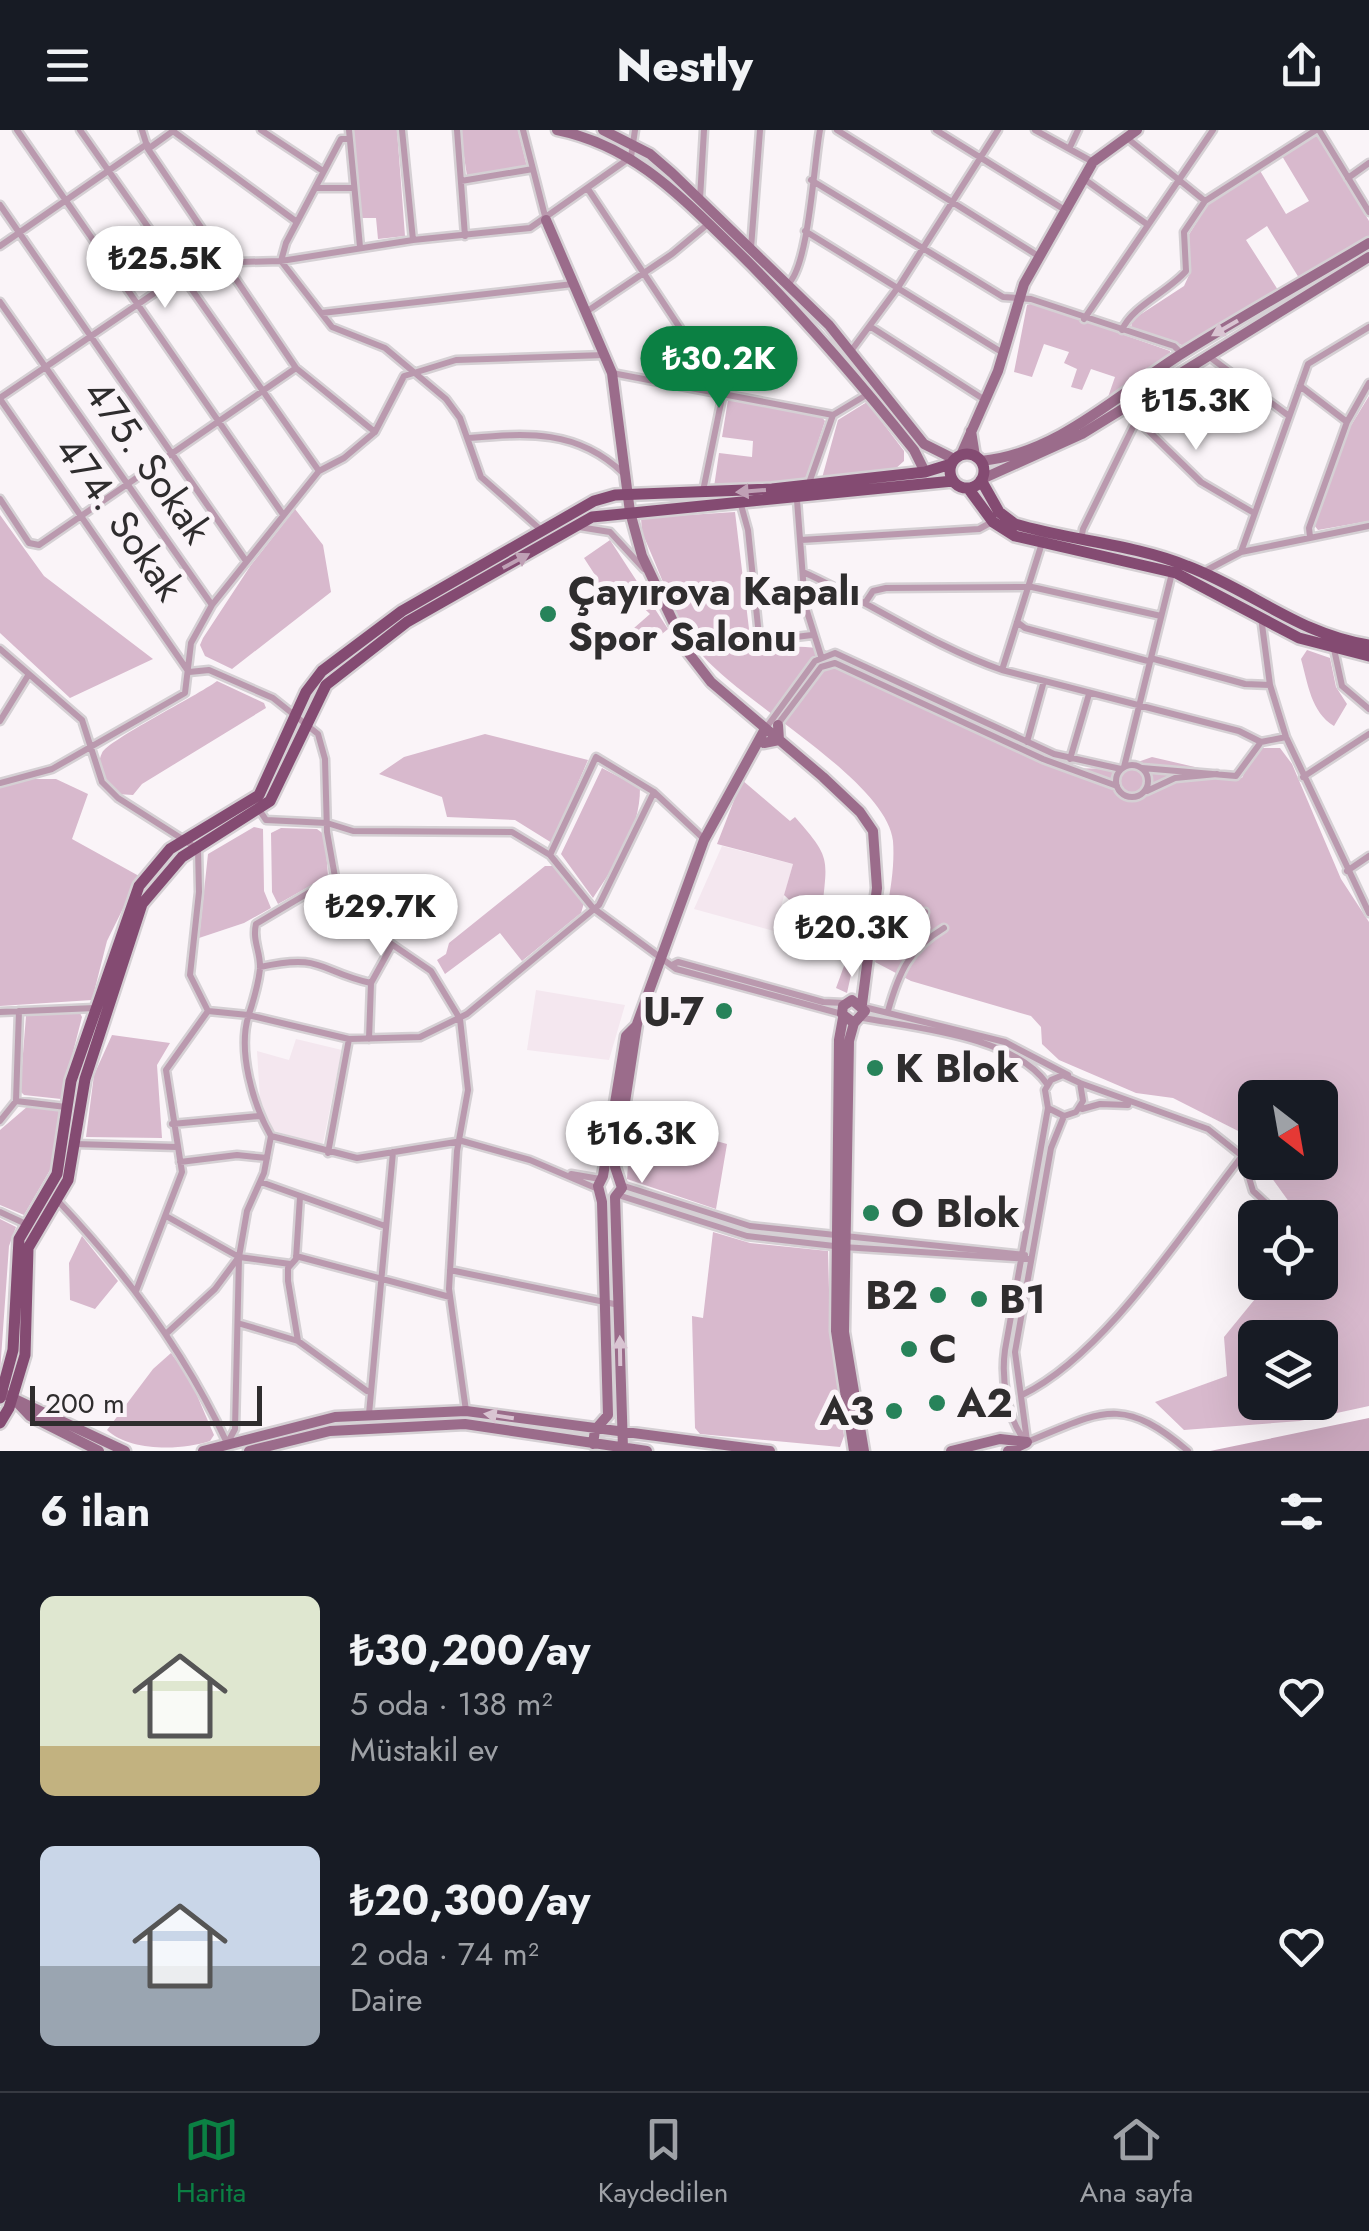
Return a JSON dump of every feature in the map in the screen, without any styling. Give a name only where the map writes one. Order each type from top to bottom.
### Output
[{"type":"main road","points":[[0,1423],[12,1350],[16,1248],[56,1174],[67,1107],[134,896],[154,866],[181,841],[259,795],[302,719],[326,686],[393,632],[573,527],[603,514],[798,500],[928,478],[964,459]]},
{"type":"main road","points":[[964,459],[1009,522],[1161,557],[1202,572],[1316,633],[1369,645]]},
{"type":"main road","points":[[953,481],[964,459]]},
{"type":"main road","points":[[5,1396],[24,1355],[28,1248],[68,1180],[85,1079],[138,912],[158,880],[198,849],[260,811],[278,787],[315,678],[377,628],[594,500],[900,475],[953,481],[968,488],[993,522],[1015,536],[1172,572],[1299,638],[1369,656]]},
{"type":"main road","points":[[968,488],[982,480]]},
{"type":"street","points":[[17,130],[282,513]]},
{"type":"street","points":[[80,130],[319,472]]},
{"type":"street","points":[[142,130],[148,146],[296,368],[375,432]]},
{"type":"street","points":[[261,130],[323,171]]},
{"type":"street","points":[[402,130],[413,240]]},
{"type":"street","points":[[457,130],[465,236]]},
{"type":"street","points":[[524,130],[546,220],[612,373],[630,512],[652,579],[688,651],[712,682],[771,728],[860,812],[872,831],[877,888],[853,1011],[836,1332],[854,1451]]},
{"type":"street","points":[[557,130],[631,157],[663,180],[809,322],[911,446],[928,478]]},
{"type":"street","points":[[603,130],[659,161],[788,284],[851,351],[924,444],[964,459],[1010,457],[1047,440],[1369,243]]},
{"type":"street","points":[[631,157],[630,143],[635,130]]},
{"type":"street","points":[[700,200],[704,130]]},
{"type":"street","points":[[751,249],[760,130]]},
{"type":"street","points":[[788,284],[795,277],[805,231],[820,130]]},
{"type":"street","points":[[838,130],[1040,256]]},
{"type":"street","points":[[936,130],[1066,211]]},
{"type":"street","points":[[851,351],[899,286],[998,130]]},
{"type":"street","points":[[1035,130],[1093,162]]},
{"type":"street","points":[[1070,147],[1078,130]]},
{"type":"street","points":[[1084,319],[1213,130]]},
{"type":"street","points":[[1122,330],[1126,320],[1170,290],[1186,271],[1184,232],[1214,191],[1318,130],[1369,212]]},
{"type":"street","points":[[0,246],[173,131],[297,222]]},
{"type":"street","points":[[281,261],[340,139],[349,134],[360,247]]},
{"type":"street","points":[[964,459],[1018,300],[1093,162],[1132,134],[1205,202]]},
{"type":"street","points":[[0,398],[181,275],[220,255],[239,262],[281,261],[360,247],[530,228],[631,157]]},
{"type":"street","points":[[1348,178],[1369,163]]},
{"type":"street","points":[[461,181],[533,170]]},
{"type":"street","points":[[1084,179],[1148,225]]},
{"type":"street","points":[[811,180],[1003,297],[1031,299],[1174,346],[1182,354]]},
{"type":"street","points":[[314,188],[354,188]]},
{"type":"street","points":[[588,189],[723,393],[703,493]]},
{"type":"street","points":[[0,205],[246,561]]},
{"type":"street","points":[[586,312],[708,224]]},
{"type":"street","points":[[805,231],[1003,353]]},
{"type":"street","points":[[982,480],[1050,452],[1369,257]]},
{"type":"street","points":[[281,261],[332,327],[385,348],[446,399],[470,438],[481,477],[541,530],[550,543]]},
{"type":"street","points":[[322,313],[574,284]]},
{"type":"street","name":"475. Sokak","points":[[0,302],[212,605]]},
{"type":"street","points":[[870,327],[984,400]]},
{"type":"street","points":[[1240,552],[1312,359],[1369,328]]},
{"type":"street","points":[[0,783],[52,769],[185,693],[191,642],[212,605],[282,513],[319,472],[344,458],[375,432],[404,376],[412,370],[456,360],[604,354]]},
{"type":"street","points":[[1207,355],[1290,416]]},
{"type":"street","points":[[0,499],[28,543],[36,544],[296,368]]},
{"type":"street","points":[[612,373],[833,415]]},
{"type":"street","points":[[1310,538],[1309,528],[1347,422],[1369,383]]},
{"type":"street","points":[[1300,386],[1347,422]]},
{"type":"street","points":[[808,485],[833,415],[869,393]]},
{"type":"street","name":"474. Sokak","points":[[0,398],[188,672]]},
{"type":"street","points":[[1125,408],[1201,482],[1254,513]]},
{"type":"street","points":[[1082,540],[1083,528],[1136,421]]},
{"type":"street","points":[[470,438],[548,433],[613,464],[627,477]]},
{"type":"street","points":[[900,475],[910,463],[911,446]]},
{"type":"street","points":[[798,500],[802,572],[812,635],[823,660]]},
{"type":"street","points":[[741,505],[748,530],[759,636],[771,640],[812,635]]},
{"type":"street","points":[[800,540],[980,529],[993,522]]},
{"type":"street","points":[[1202,572],[1240,552],[1369,526]]},
{"type":"street","points":[[573,527],[610,532],[652,579]]},
{"type":"street","points":[[1002,670],[1042,543]]},
{"type":"street","points":[[802,572],[867,600],[973,660],[1002,670],[1240,731],[1261,742],[1286,738]]},
{"type":"street","points":[[1116,786],[1130,749],[1136,706],[1172,572]]},
{"type":"street","points":[[867,600],[873,592],[886,588],[1028,588],[1161,616]]},
{"type":"street","points":[[1261,617],[1270,685],[1286,738],[1369,913]]},
{"type":"street","points":[[1017,622],[1025,628],[1148,662],[1154,659],[1244,684],[1270,685]]},
{"type":"street","points":[[0,649],[82,720],[102,782],[146,820],[198,849],[199,892],[190,974],[208,1011]]},
{"type":"street","points":[[1334,649],[1342,686],[1369,709]]},
{"type":"street","points":[[592,1444],[596,1430],[608,1415],[609,1186],[626,1036],[638,1024],[704,840],[752,752],[823,660],[841,654],[1070,760],[1122,768],[1240,774],[1261,742]]},
{"type":"street","points":[[823,660],[846,665],[1017,747],[1116,786],[1130,797],[1175,778],[1217,774]]},
{"type":"street","points":[[188,672],[209,670],[273,698],[318,734],[326,758],[327,823],[335,877],[350,903],[392,945],[431,971],[460,1019],[468,1056],[468,1090],[462,1142],[457,1151],[450,1298],[465,1424]]},
{"type":"street","points":[[0,722],[29,674]]},
{"type":"street","points":[[1027,742],[1044,682]]},
{"type":"street","points":[[1070,760],[1089,694]]},
{"type":"street","points":[[760,741],[771,728]]},
{"type":"street","points":[[1304,777],[1369,734]]},
{"type":"street","points":[[1130,749],[1148,780],[1143,792]]},
{"type":"street","points":[[550,855],[596,757],[654,792],[704,840]]},
{"type":"street","points":[[208,1011],[248,1015],[350,1039],[420,1037],[460,1019],[599,905],[654,792]]},
{"type":"street","points":[[260,811],[266,820],[327,823],[353,831],[495,828],[512,832],[550,855],[593,908],[672,966],[678,962],[1004,1050],[1026,1061],[1047,1084]]},
{"type":"street","points":[[1346,871],[1369,856]]},
{"type":"street","points":[[227,1448],[235,1429],[241,1324],[239,1257],[246,1211],[261,1182],[271,1136],[259,1116],[251,1084],[248,1015],[254,1005],[260,966],[253,939],[256,924],[335,877]]},
{"type":"street","points":[[919,943],[925,912]]},
{"type":"street","points":[[888,1011],[899,971],[919,943],[944,928]]},
{"type":"street","points":[[370,1038],[372,982],[392,945]]},
{"type":"street","points":[[260,966],[301,960],[321,962],[372,982]]},
{"type":"street","points":[[0,1012],[81,1005],[96,1008]]},
{"type":"street","points":[[0,1121],[16,1101],[19,1011]]},
{"type":"street","points":[[136,1291],[182,1172],[166,1070],[208,1011]]},
{"type":"street","points":[[853,1011],[888,1011],[1005,1042],[1080,1083],[1132,1105],[1208,1129],[1238,1153]]},
{"type":"street","points":[[328,1153],[350,1039]]},
{"type":"street","points":[[1027,1442],[1016,1429],[1002,1372],[1048,1108],[1044,1096],[1047,1084],[1057,1076],[1069,1076]]},
{"type":"street","points":[[1076,1112],[1084,1095],[1080,1083]]},
{"type":"street","points":[[16,1101],[67,1107]]},
{"type":"street","points":[[1048,1108],[1064,1116],[1100,1104],[1132,1105]]},
{"type":"street","points":[[172,1124],[259,1116]]},
{"type":"street","points":[[1027,1442],[1014,1365],[1052,1148],[1064,1116]]},
{"type":"street","points":[[271,1136],[357,1158],[462,1142],[750,1226],[839,1241],[1030,1259]]},
{"type":"street","points":[[75,1144],[177,1147]]},
{"type":"street","points":[[369,1426],[368,1392],[393,1152]]},
{"type":"street","points":[[180,1162],[237,1155],[267,1158]]},
{"type":"street","points":[[1022,1396],[1055,1380],[1093,1345],[1238,1161]]},
{"type":"street","points":[[261,1182],[385,1226]]},
{"type":"street","points":[[609,1186],[619,1306],[623,1450]]},
{"type":"street","points":[[298,1341],[288,1281],[300,1197]]},
{"type":"street","points":[[57,1200],[167,1333],[199,1382],[227,1448]]},
{"type":"street","points":[[0,1212],[26,1224]]},
{"type":"street","points":[[166,1216],[239,1257],[293,1260],[450,1298]]},
{"type":"street","points":[[839,1241],[844,1332],[864,1451]]},
{"type":"street","points":[[167,1333],[215,1289],[239,1257]]},
{"type":"street","points":[[450,1270],[619,1306]]},
{"type":"street","points":[[241,1324],[298,1341],[368,1392]]},
{"type":"street","points":[[5,1396],[30,1416],[99,1451]]},
{"type":"street","points":[[5,1396],[125,1451]]},
{"type":"street","points":[[202,1451],[227,1448],[311,1420],[466,1411],[622,1432],[679,1445],[770,1451]]},
{"type":"street","points":[[1008,1451],[1098,1413],[1132,1412],[1188,1451]]},
{"type":"street","points":[[249,1451],[369,1426],[465,1424],[647,1451]]},
{"type":"street","points":[[951,1451],[1000,1439],[1027,1442]]},
{"type":"shaded area","points":[[352,130],[397,130],[405,236],[378,239],[376,218],[360,218]]},
{"type":"shaded area","points":[[460,130],[518,130],[527,167],[467,176]]},
{"type":"shaded area","points":[[1317,135],[1369,221],[1369,236],[1299,278],[1267,226],[1246,240],[1278,290],[1185,346],[1131,329],[1132,320],[1184,286],[1190,273],[1188,236],[1219,193],[1259,169],[1286,214],[1309,201],[1282,156]]},
{"type":"shaded area","points":[[1033,303],[1170,351],[1170,355],[1108,397],[1115,377],[1091,369],[1082,390],[1071,387],[1077,369],[1064,363],[1069,352],[1044,344],[1032,377],[1014,372],[1027,305]]},
{"type":"shaded area","points":[[1369,396],[1369,521],[1318,530],[1314,525],[1347,432]]},
{"type":"shaded area","points":[[728,400],[821,416],[825,421],[805,482],[714,487],[719,453],[752,457],[753,441],[722,437]]},
{"type":"shaded area","points":[[867,402],[904,451],[904,461],[894,470],[822,478],[838,420]]},
{"type":"shaded area","points":[[295,509],[323,545],[331,592],[232,669],[205,656],[200,645],[203,638],[251,565]]},
{"type":"shaded area","points":[[735,512],[749,629],[759,645],[825,650],[1065,768],[1118,769],[1152,757],[1242,778],[1256,748],[1280,748],[1292,764],[1341,879],[1369,922],[1369,1406],[1338,1413],[1338,1320],[1238,1320],[1238,1420],[1305,1420],[1184,1430],[1155,1402],[1227,1376],[1224,1337],[1254,1300],[1338,1300],[1338,1200],[1288,1200],[1273,1180],[1338,1180],[1338,1080],[1238,1080],[1238,1131],[1173,1098],[1136,1093],[1059,1060],[1042,1044],[1041,1027],[1031,1016],[911,981],[875,962],[893,871],[893,841],[885,818],[841,768],[703,656],[685,630],[642,533],[641,518]]},
{"type":"shaded area","points":[[0,515],[44,576],[153,659],[70,698],[0,633]]},
{"type":"shaded area","points":[[610,540],[668,629],[651,643],[634,628],[650,614],[632,597],[594,582],[595,575],[584,558]]},
{"type":"shaded area","points":[[1307,650],[1330,658],[1336,687],[1347,704],[1334,726],[1311,697],[1301,659]]},
{"type":"shaded area","points":[[217,681],[264,703],[266,708],[142,784],[133,795],[117,794],[100,770],[102,753],[120,738]]},
{"type":"shaded area","points":[[485,734],[588,760],[552,843],[515,820],[447,817],[442,797],[379,774],[404,757]]},
{"type":"shaded area","points":[[602,768],[640,788],[639,804],[625,846],[593,898],[561,854]]},
{"type":"shaded area","points":[[27,779],[56,779],[88,794],[72,839],[139,876],[107,941],[92,1000],[0,1006],[0,786]]},
{"type":"shaded area","points":[[742,780],[790,821],[795,817],[816,842],[825,869],[822,911],[863,920],[847,993],[836,988],[848,955],[784,895],[793,864],[717,844]]},
{"type":"shaded area","points":[[254,827],[263,829],[264,891],[271,908],[244,923],[199,938],[208,854]]},
{"type":"shaded area","points":[[281,828],[317,829],[325,835],[328,876],[278,904],[272,892],[271,833]]},
{"type":"shaded area","points":[[722,846],[793,864],[774,931],[694,909]]},
{"type":"shaded area","points":[[545,866],[554,866],[584,903],[581,913],[522,961],[500,933],[445,974],[437,960],[446,954],[449,943]]},
{"type":"shaded area","points":[[536,990],[625,1005],[609,1060],[527,1050]]},
{"type":"shaded area","points":[[79,1011],[82,1017],[61,1099],[24,1095],[20,1091],[26,1016]]},
{"type":"shaded area","points":[[112,1035],[170,1043],[157,1065],[162,1138],[86,1137],[94,1075]]},
{"type":"shaded area","points":[[296,1039],[342,1050],[323,1143],[318,1145],[272,1130],[260,1099],[257,1051],[289,1060]]},
{"type":"shaded area","points":[[28,1106],[61,1111],[53,1165],[24,1215],[0,1205],[0,1130]]},
{"type":"shaded area","points":[[684,1132],[727,1144],[716,1209],[627,1179],[629,1149],[678,1163]]},
{"type":"shaded area","points":[[0,1219],[16,1227],[9,1246],[0,1372]]},
{"type":"shaded area","points":[[713,1232],[750,1243],[828,1251],[830,1328],[844,1436],[840,1447],[700,1434],[695,1428],[692,1316],[703,1318]]},
{"type":"shaded area","points":[[82,1236],[118,1281],[95,1309],[70,1300],[69,1263]]},
{"type":"shaded area","points":[[171,1353],[190,1379],[214,1435],[210,1441],[156,1447],[128,1442],[107,1430],[153,1369]]},
{"type":"shaded area","points":[[1369,1418],[1369,1451],[1210,1451]]},
{"type":"place","name":"Çayırova Kapalı Spor Salonu","points":[[548,614]]},
{"type":"place","name":"U-7","points":[[724,1011]]},
{"type":"place","name":"K Blok","points":[[875,1068]]},
{"type":"place","name":"O Blok","points":[[871,1213]]},
{"type":"place","name":"B2","points":[[938,1295]]},
{"type":"place","name":"B1","points":[[979,1299]]},
{"type":"place","name":"C","points":[[909,1349]]},
{"type":"place","name":"A2","points":[[937,1403]]},
{"type":"place","name":"A3","points":[[894,1411]]}]
